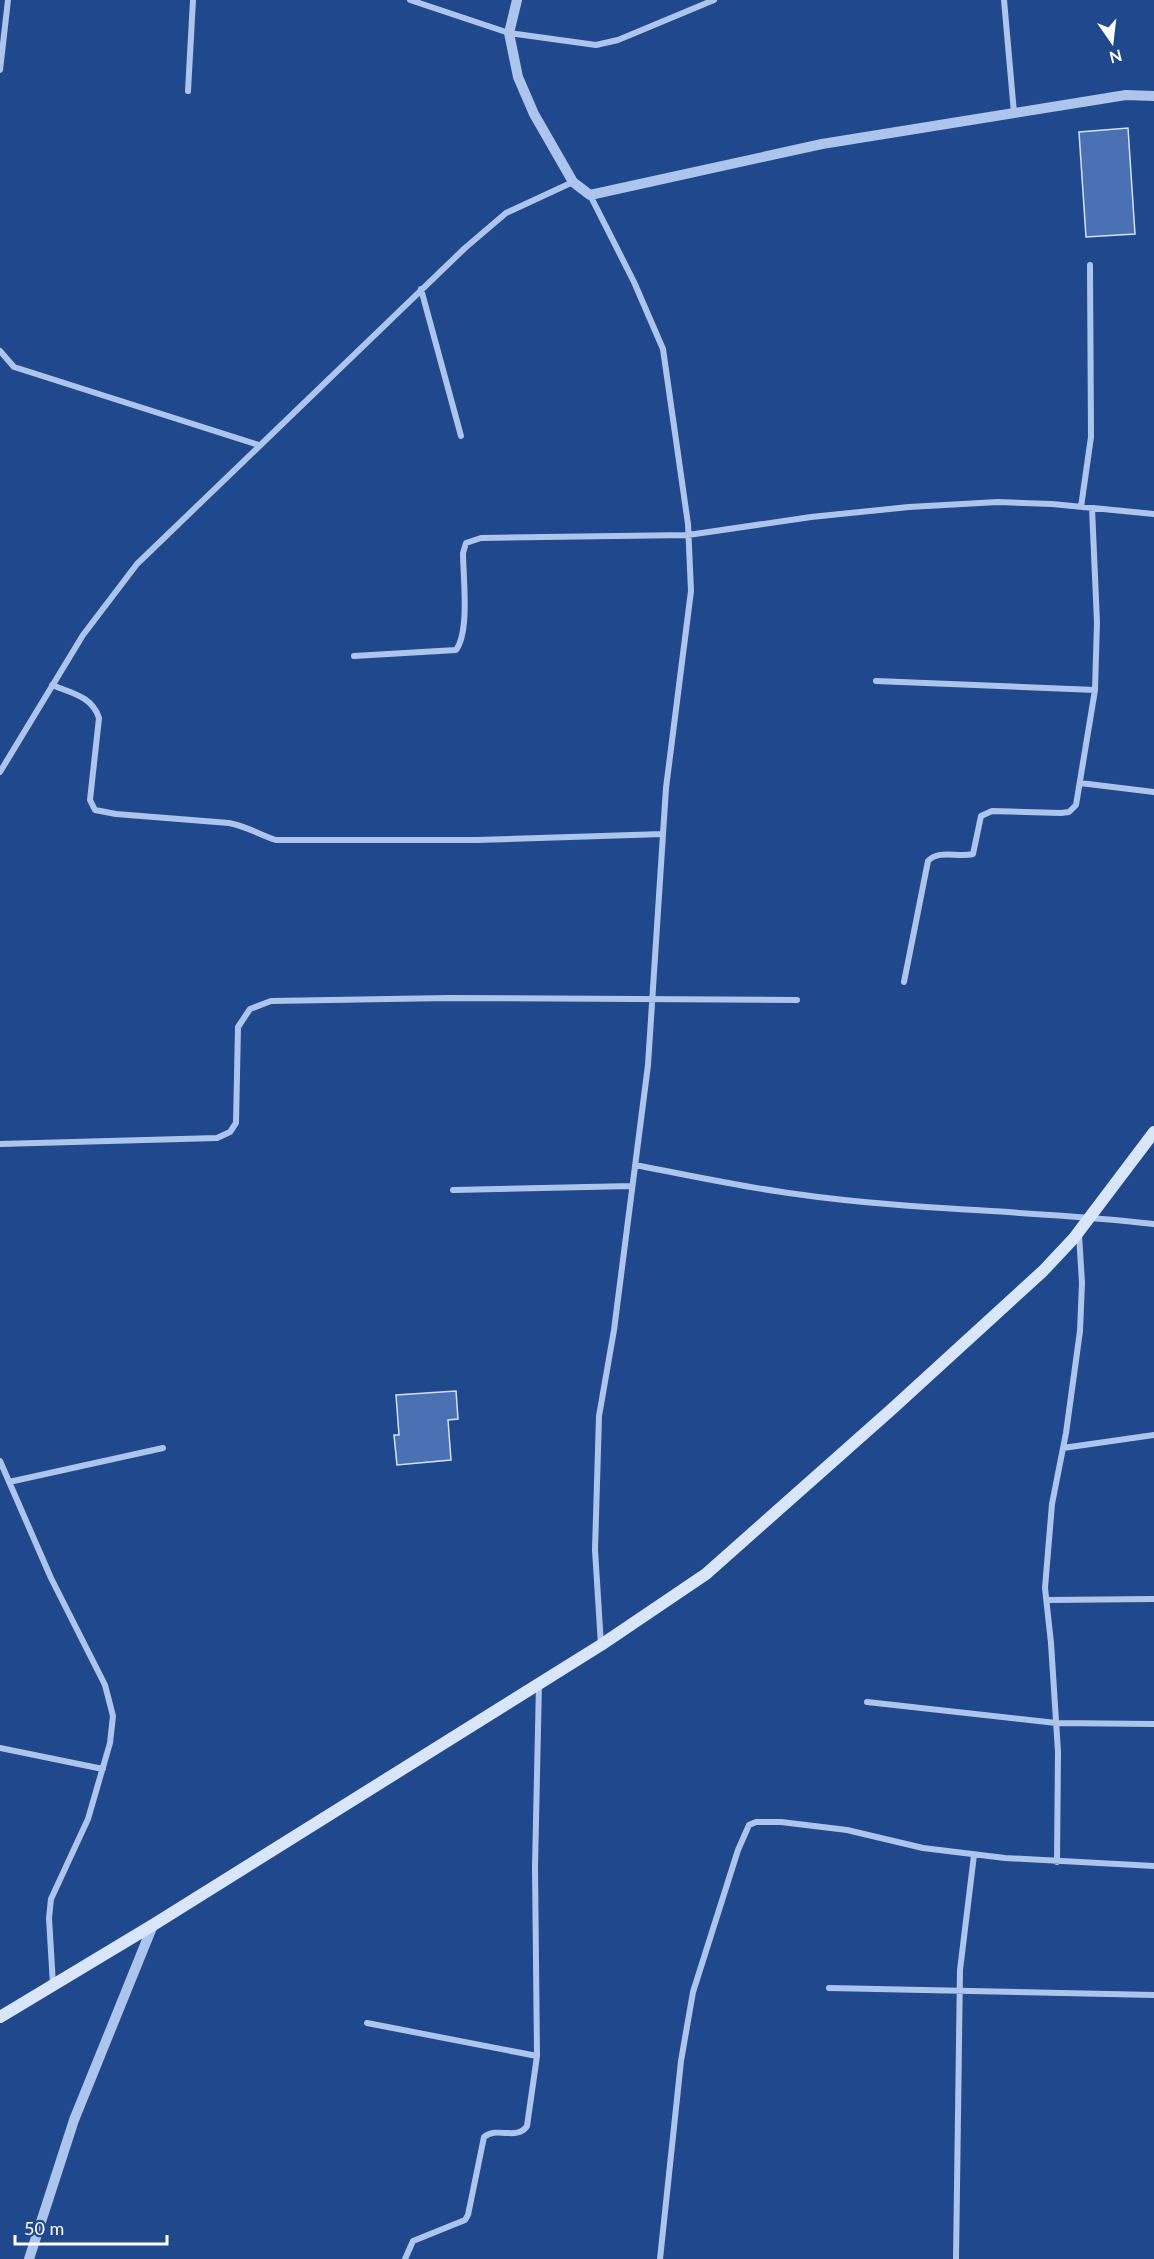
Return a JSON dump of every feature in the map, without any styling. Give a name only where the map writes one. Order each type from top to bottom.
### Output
[{"type":"main road","points":[[0,2018],[539,1684],[706,1574],[1043,1271],[1079,1231],[1154,1132]]},
{"type":"street","points":[[0,70],[8,0]]},
{"type":"street","points":[[188,91],[193,0]]},
{"type":"street","points":[[410,0],[509,33],[585,44],[607,43],[714,0]]},
{"type":"street","points":[[517,0],[509,33],[518,77],[534,114],[573,182],[590,195],[634,282],[663,349],[688,535],[691,591],[666,788],[648,1065],[614,1330],[599,1416],[595,1550],[601,1645]]},
{"type":"street","points":[[1004,0],[1014,113]]},
{"type":"street","points":[[590,195],[822,144],[1126,94],[1154,96]]},
{"type":"street","points":[[0,772],[83,635],[137,564],[465,248],[506,213],[573,182]]},
{"type":"street","points":[[1081,507],[1091,437],[1089,265]]},
{"type":"street","points":[[421,289],[461,436]]},
{"type":"street","points":[[0,351],[14,367],[259,445]]},
{"type":"street","points":[[354,656],[456,650],[462,642],[463,553],[466,543],[481,538],[688,535],[811,517],[909,507],[998,502],[1154,514]]},
{"type":"street","points":[[904,982],[928,861],[939,854],[966,856],[973,854],[981,816],[985,812],[1069,812],[1076,805],[1095,690],[1097,621],[1092,508]]},
{"type":"street","points":[[876,681],[1095,690]]},
{"type":"street","points":[[52,685],[88,699],[96,706],[99,718],[90,800],[95,810],[116,814],[242,825],[259,835],[276,840],[477,840],[663,834]]},
{"type":"street","points":[[1080,783],[1154,792]]},
{"type":"street","points":[[0,1144],[217,1138],[230,1132],[236,1122],[238,1027],[250,1009],[271,1001],[448,998],[797,1000]]},
{"type":"street","points":[[635,1165],[796,1194],[893,1204],[1090,1216],[1154,1224]]},
{"type":"street","points":[[453,1190],[632,1186]]},
{"type":"street","points":[[1057,1862],[1056,1723],[1047,1600],[1044,1588],[1052,1504],[1063,1448],[1080,1331],[1082,1283],[1079,1231]]},
{"type":"street","points":[[1063,1448],[1154,1435]]},
{"type":"street","points":[[9,1482],[163,1448]]},
{"type":"street","points":[[0,1461],[51,1578],[105,1685],[113,1716],[110,1743],[88,1820],[51,1899],[53,1985]]},
{"type":"street","points":[[1047,1600],[1154,1599]]},
{"type":"street","points":[[405,2259],[413,2241],[460,2222],[468,2215],[484,2138],[494,2132],[519,2133],[527,2126],[537,2055],[535,1867],[539,1684]]},
{"type":"street","points":[[867,1702],[1056,1723],[1154,1724]]},
{"type":"street","points":[[0,1748],[103,1769]]},
{"type":"street","points":[[660,2259],[681,2061],[693,1992],[738,1850],[749,1825],[756,1822],[781,1822],[847,1830],[922,1848],[974,1855],[1057,1862],[1154,1866]]},
{"type":"street","points":[[956,2259],[959,1991],[974,1855]]},
{"type":"street","points":[[29,2259],[74,2121],[153,1925]]},
{"type":"street","points":[[829,1988],[1154,1995]]},
{"type":"street","points":[[368,2023],[537,2055]]},
{"type":"building","points":[[1128,128],[1135,234],[1086,237],[1079,132]]},
{"type":"building","points":[[456,1391],[458,1419],[448,1420],[451,1460],[397,1465],[394,1435],[399,1435],[396,1395]]}]
